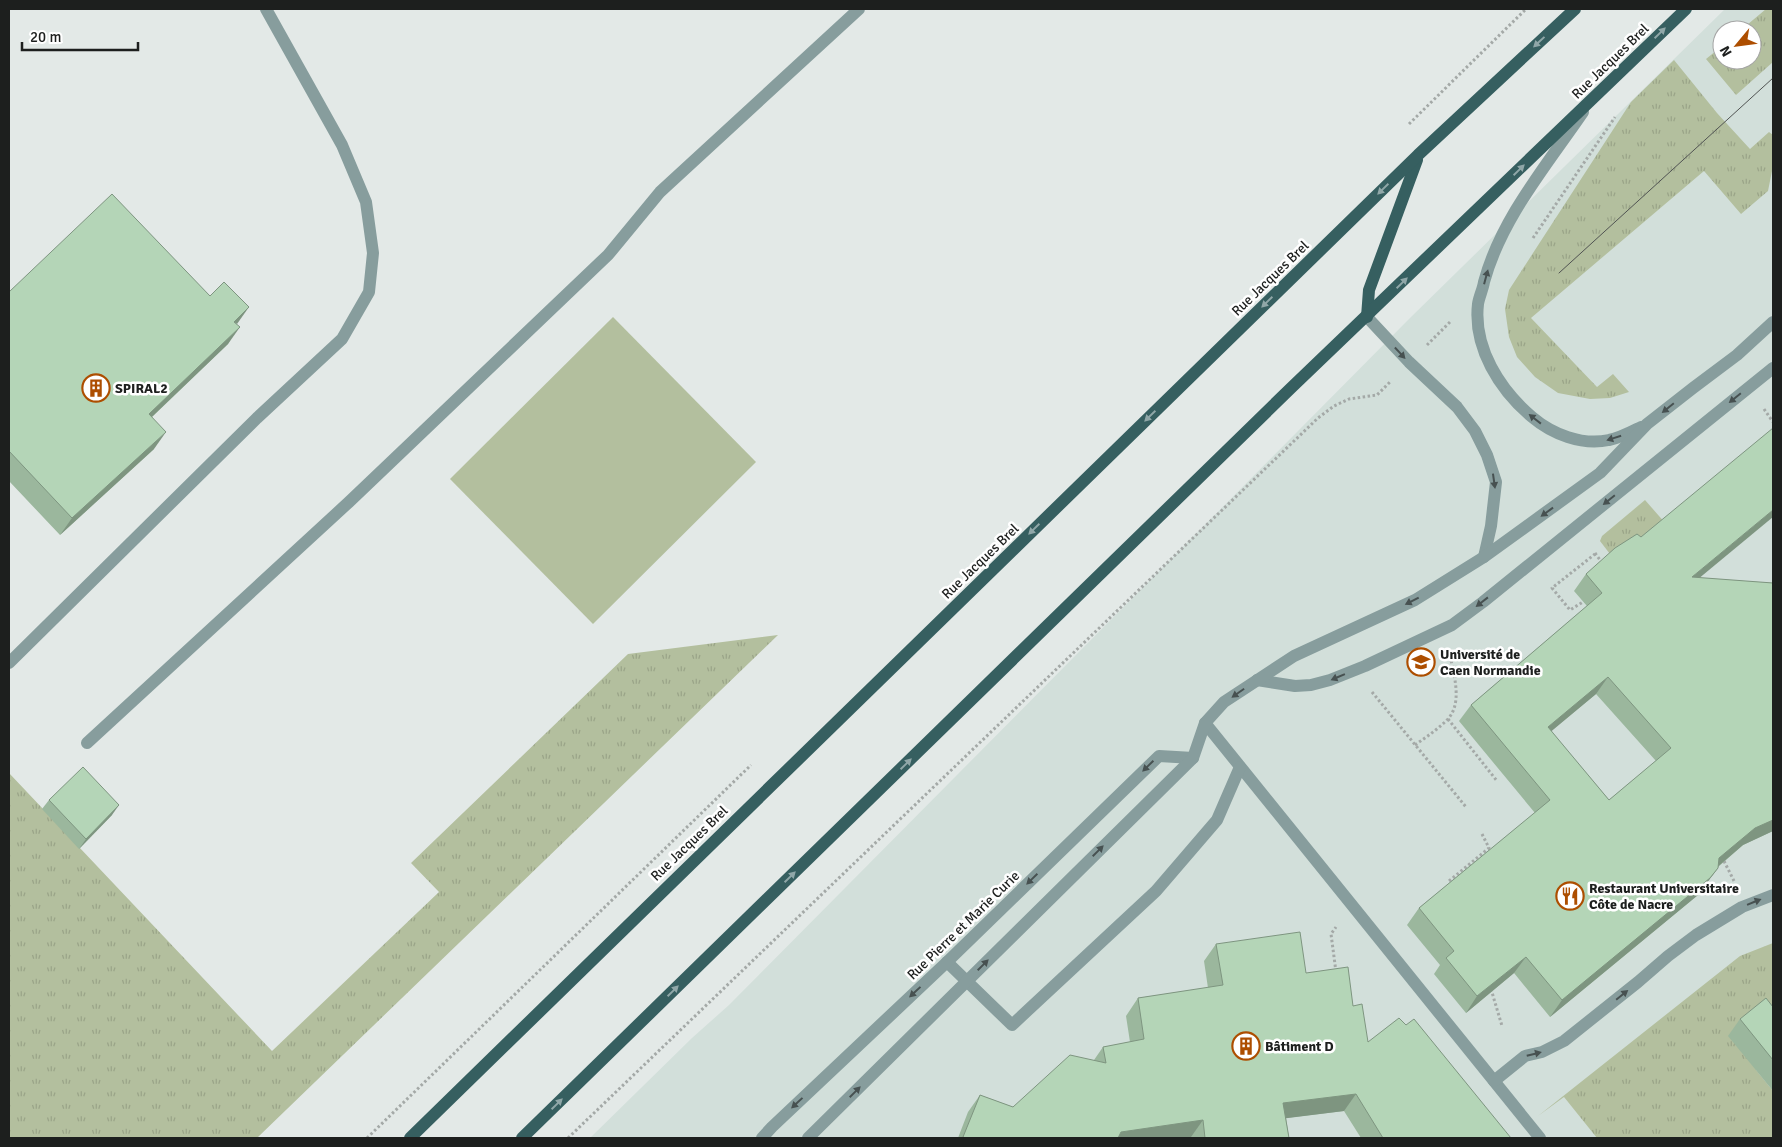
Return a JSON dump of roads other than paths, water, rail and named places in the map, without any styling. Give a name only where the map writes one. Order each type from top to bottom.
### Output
[{"type":"main road","name":"Rue Jacques Brel","points":[[410,1138],[1418,155],[1575,9]]},
{"type":"main road","name":"Rue Jacques Brel","points":[[522,1138],[1291,388],[1686,9]]},
{"type":"main road","points":[[1367,317],[1369,290],[1418,155]]},
{"type":"street","points":[[9,663],[257,418],[342,339],[369,292],[373,252],[366,202],[342,145],[266,9]]},
{"type":"street","points":[[87,742],[392,461],[608,255],[660,192],[859,9]]},
{"type":"street","points":[[1591,100],[1515,211],[1490,261],[1478,304],[1482,344],[1498,379],[1510,395],[1524,410],[1548,429],[1579,440],[1596,441],[1609,440],[1647,424]]},
{"type":"street","points":[[1367,317],[1457,407],[1475,431],[1487,455],[1496,482],[1491,526],[1484,558]]},
{"type":"street","points":[[808,1138],[1193,758],[1205,723],[1224,702],[1294,656],[1415,600],[1484,558],[1600,472],[1647,424],[1737,355],[1773,322]]},
{"type":"street","points":[[1256,680],[1296,686],[1320,683],[1365,666],[1452,624],[1483,602],[1773,368]]},
{"type":"street","points":[[1205,723],[1540,1138]]},
{"type":"street","name":"Rue Pierre et Marie Curie","points":[[762,1138],[1159,756],[1193,758]]},
{"type":"street","points":[[947,962],[1012,1025],[1168,878],[1217,820],[1240,767]]},
{"type":"street","points":[[1494,1082],[1525,1056],[1542,1052],[1564,1041],[1668,956],[1718,921],[1742,907],[1773,895]]},
{"type":"tram line","points":[[1559,273],[1773,78]]},
{"type":"place","name":"SPIRAL2","points":[[96,388]]},
{"type":"place","name":"Université de Caen Normandie","points":[[1421,662]]},
{"type":"place","name":"Restaurant Universitaire Côte de Nacre","points":[[1570,896]]},
{"type":"place","name":"Bâtiment D","points":[[1246,1046]]}]
